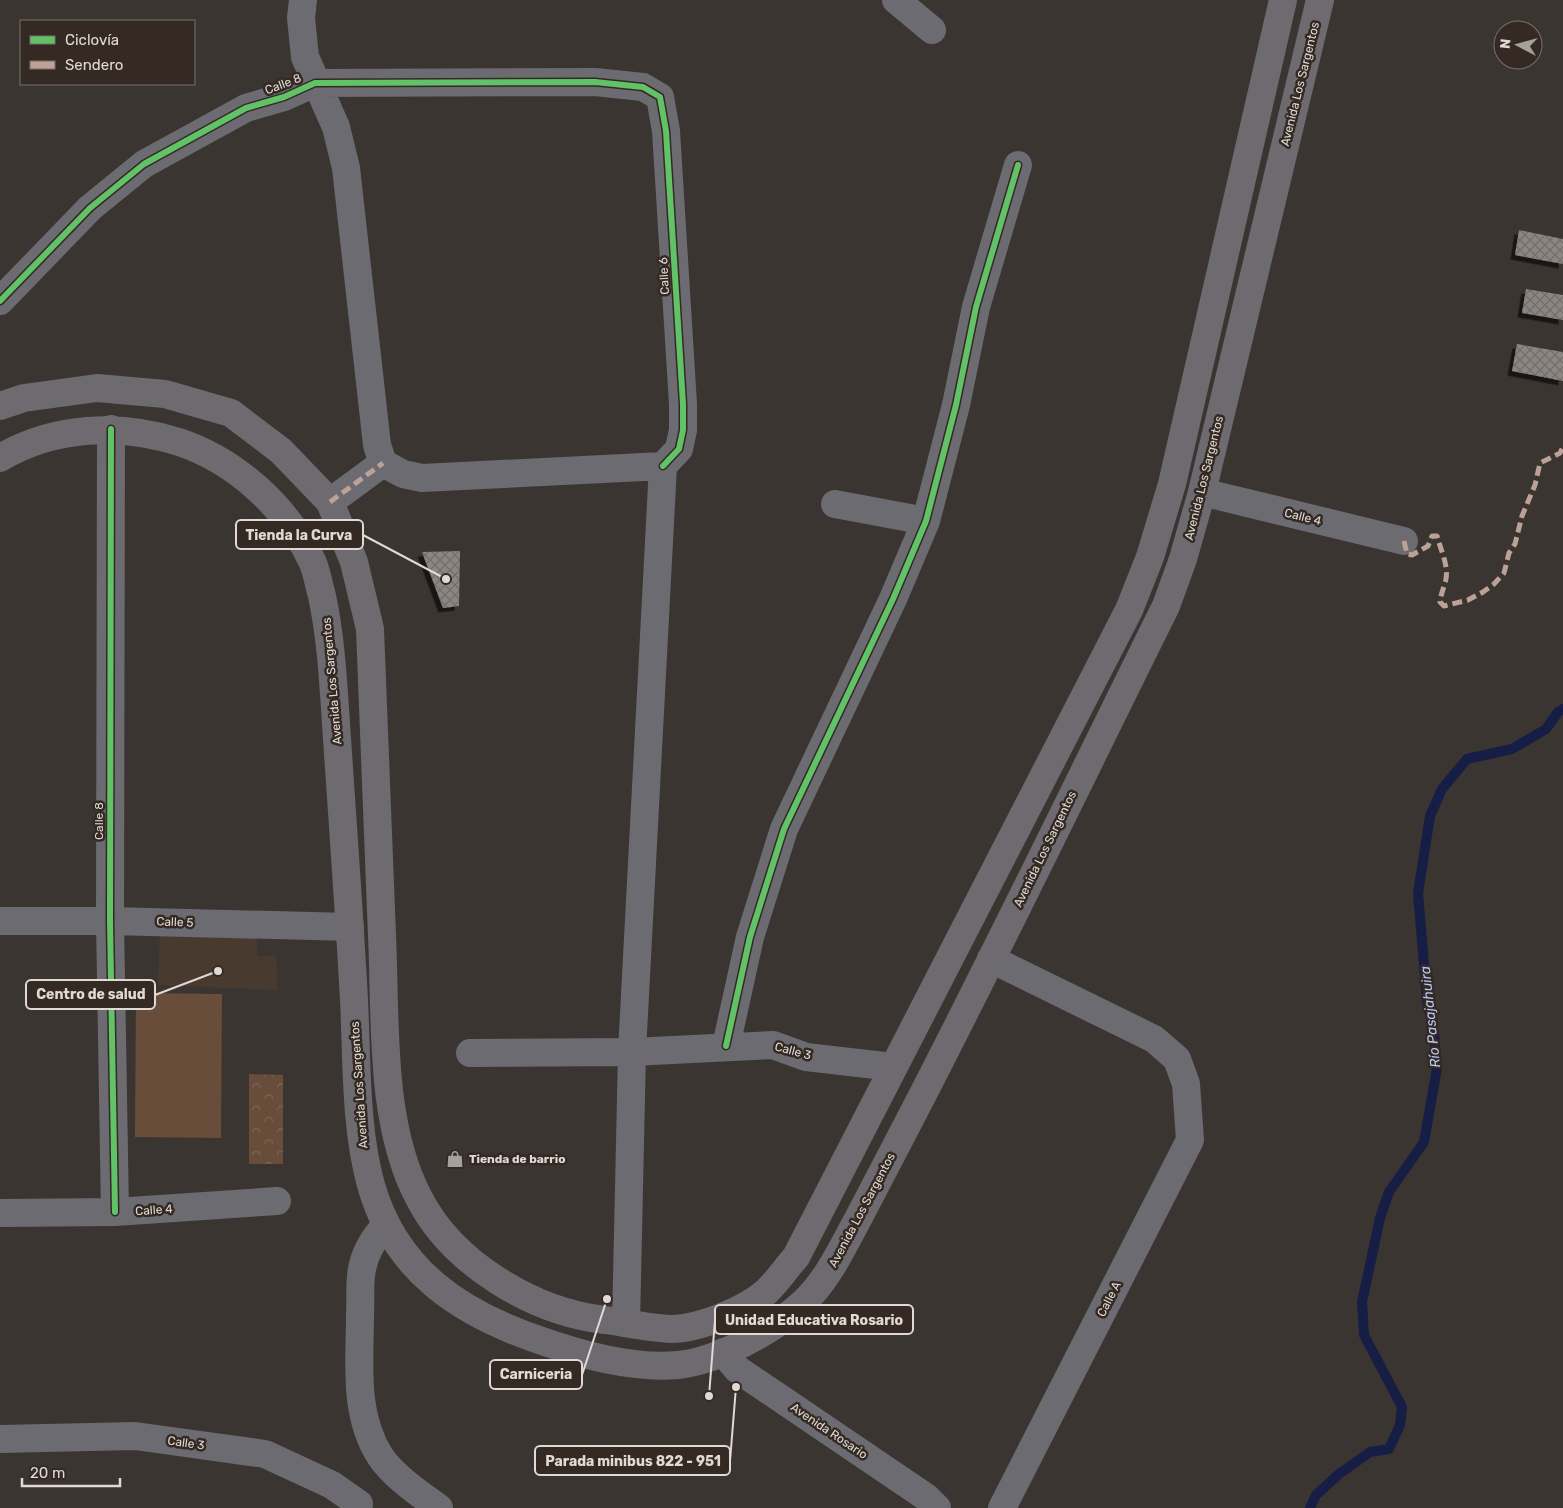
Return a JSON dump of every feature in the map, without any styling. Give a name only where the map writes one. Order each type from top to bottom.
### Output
[{"type":"main road","points":[[0,406],[24,398],[97,388],[165,394],[231,413],[281,452],[330,502],[354,562],[370,629],[388,1072],[398,1146],[419,1199],[444,1236],[471,1263],[502,1283],[544,1304],[593,1319],[673,1329],[710,1321],[733,1312],[765,1293],[796,1257],[1128,610],[1150,558],[1172,484],[1283,0]]},
{"type":"main road","name":"Avenida Los Sargentos","points":[[0,458],[17,448],[61,434],[111,429],[159,436],[190,446],[247,478],[279,509],[314,565],[330,630],[363,1149],[371,1186],[385,1226],[418,1272],[453,1300],[493,1323],[584,1353],[629,1362],[680,1365],[723,1352],[762,1332],[801,1305],[831,1270],[928,1084],[1166,606],[1183,559],[1202,492],[1320,0]]},
{"type":"main road","points":[[1172,484],[1202,492]]},
{"type":"main road","points":[[893,1067],[928,1084]]},
{"type":"main road","points":[[358,1072],[388,1072]]},
{"type":"main road","points":[[710,1321],[723,1352]]},
{"type":"street","points":[[303,0],[301,18],[305,57],[336,128],[346,168],[377,445],[383,463],[403,474],[422,478],[663,466],[632,1052],[626,1323]]},
{"type":"street","points":[[896,0],[932,30]]},
{"type":"street","name":"Calle 8","points":[[0,301],[90,208],[144,164],[246,108],[284,98],[315,83],[546,81],[595,82],[643,87]]},
{"type":"street","name":"Calle 6","points":[[643,87],[660,97],[666,131],[683,404],[683,430],[679,449],[663,466]]},
{"type":"street","points":[[726,1046],[750,937],[784,829],[893,600],[926,521],[956,405],[976,307],[1018,165]]},
{"type":"street","name":"Calle 8","points":[[111,429],[110,921],[116,1212]]},
{"type":"street","points":[[330,502],[383,463]]},
{"type":"street","name":"Calle 4","points":[[1202,492],[1404,541]]},
{"type":"street","points":[[835,504],[926,521]]},
{"type":"street","name":"Calle 5","points":[[0,921],[110,921],[350,927]]},
{"type":"street","name":"Calle A","points":[[990,959],[1154,1039],[1177,1059],[1186,1084],[1190,1140],[1002,1508]]},
{"type":"street","name":"Calle 3","points":[[470,1052],[632,1052],[773,1045],[806,1056],[893,1067]]},
{"type":"street","name":"Calle 4","points":[[0,1214],[116,1212],[277,1201]]},
{"type":"street","points":[[385,1226],[374,1239],[366,1253],[361,1270],[359,1378],[363,1416],[380,1456],[410,1487],[439,1508]]},
{"type":"street","name":"Avenida Rosario","points":[[723,1352],[737,1369],[926,1497],[937,1508]]},
{"type":"street","name":"Calle 3","points":[[0,1440],[135,1436],[265,1454],[332,1485],[359,1504]]},
{"type":"shaded area","points":[[160,931],[257,931],[257,956],[276,955],[278,990],[158,985]]},
{"type":"green space","points":[[136,993],[222,994],[221,1138],[135,1137]]},
{"type":"green space","points":[[249,1074],[283,1075],[283,1164],[249,1164]]},
{"type":"building","points":[[1519,230],[1563,239],[1563,264],[1515,255]]},
{"type":"building","points":[[1526,289],[1563,295],[1563,320],[1522,313]]},
{"type":"building","points":[[1517,344],[1563,352],[1563,381],[1512,371]]},
{"type":"building","points":[[460,551],[459,606],[443,608],[422,552]]},
{"type":"waterway","name":"Río Pasajahuira","points":[[1310,1508],[1316,1495],[1339,1474],[1370,1452],[1389,1449],[1400,1425],[1402,1407],[1364,1335],[1362,1302],[1380,1218],[1389,1192],[1424,1142],[1437,1068],[1434,1033],[1427,1000],[1418,893],[1430,816],[1442,789],[1467,759],[1512,749],[1546,729],[1558,712],[1563,709]]},
{"type":"marked path","points":[[1404,541],[1407,554],[1412,555],[1428,546],[1432,536],[1437,536],[1446,571],[1440,602],[1444,606],[1468,600],[1483,592],[1504,573],[1509,553],[1515,544],[1522,516],[1535,485],[1540,463],[1560,453],[1563,447]]},
{"type":"marked path","points":[[330,502],[383,463]]},
{"type":"cycle path","points":[[0,301],[90,208],[144,164],[246,108],[284,97],[315,83],[595,82],[643,87],[660,97],[666,131],[683,404],[683,430],[679,449],[663,466]]},
{"type":"cycle path","points":[[726,1046],[750,937],[784,829],[893,599],[926,521],[956,405],[976,307],[1018,165]]},
{"type":"cycle path","points":[[111,429],[110,921],[115,1212]]},
{"type":"place","name":"Tienda la Curva","points":[[446,579]]},
{"type":"place","name":"Centro de salud","points":[[218,971]]},
{"type":"place","name":"Tienda de barrio","points":[[455,1159]]},
{"type":"place","name":"Carniceria","points":[[607,1299]]},
{"type":"place","name":"Parada minibus 822 - 951","points":[[736,1387]]},
{"type":"place","name":"Unidad Educativa Rosario","points":[[709,1396]]}]
